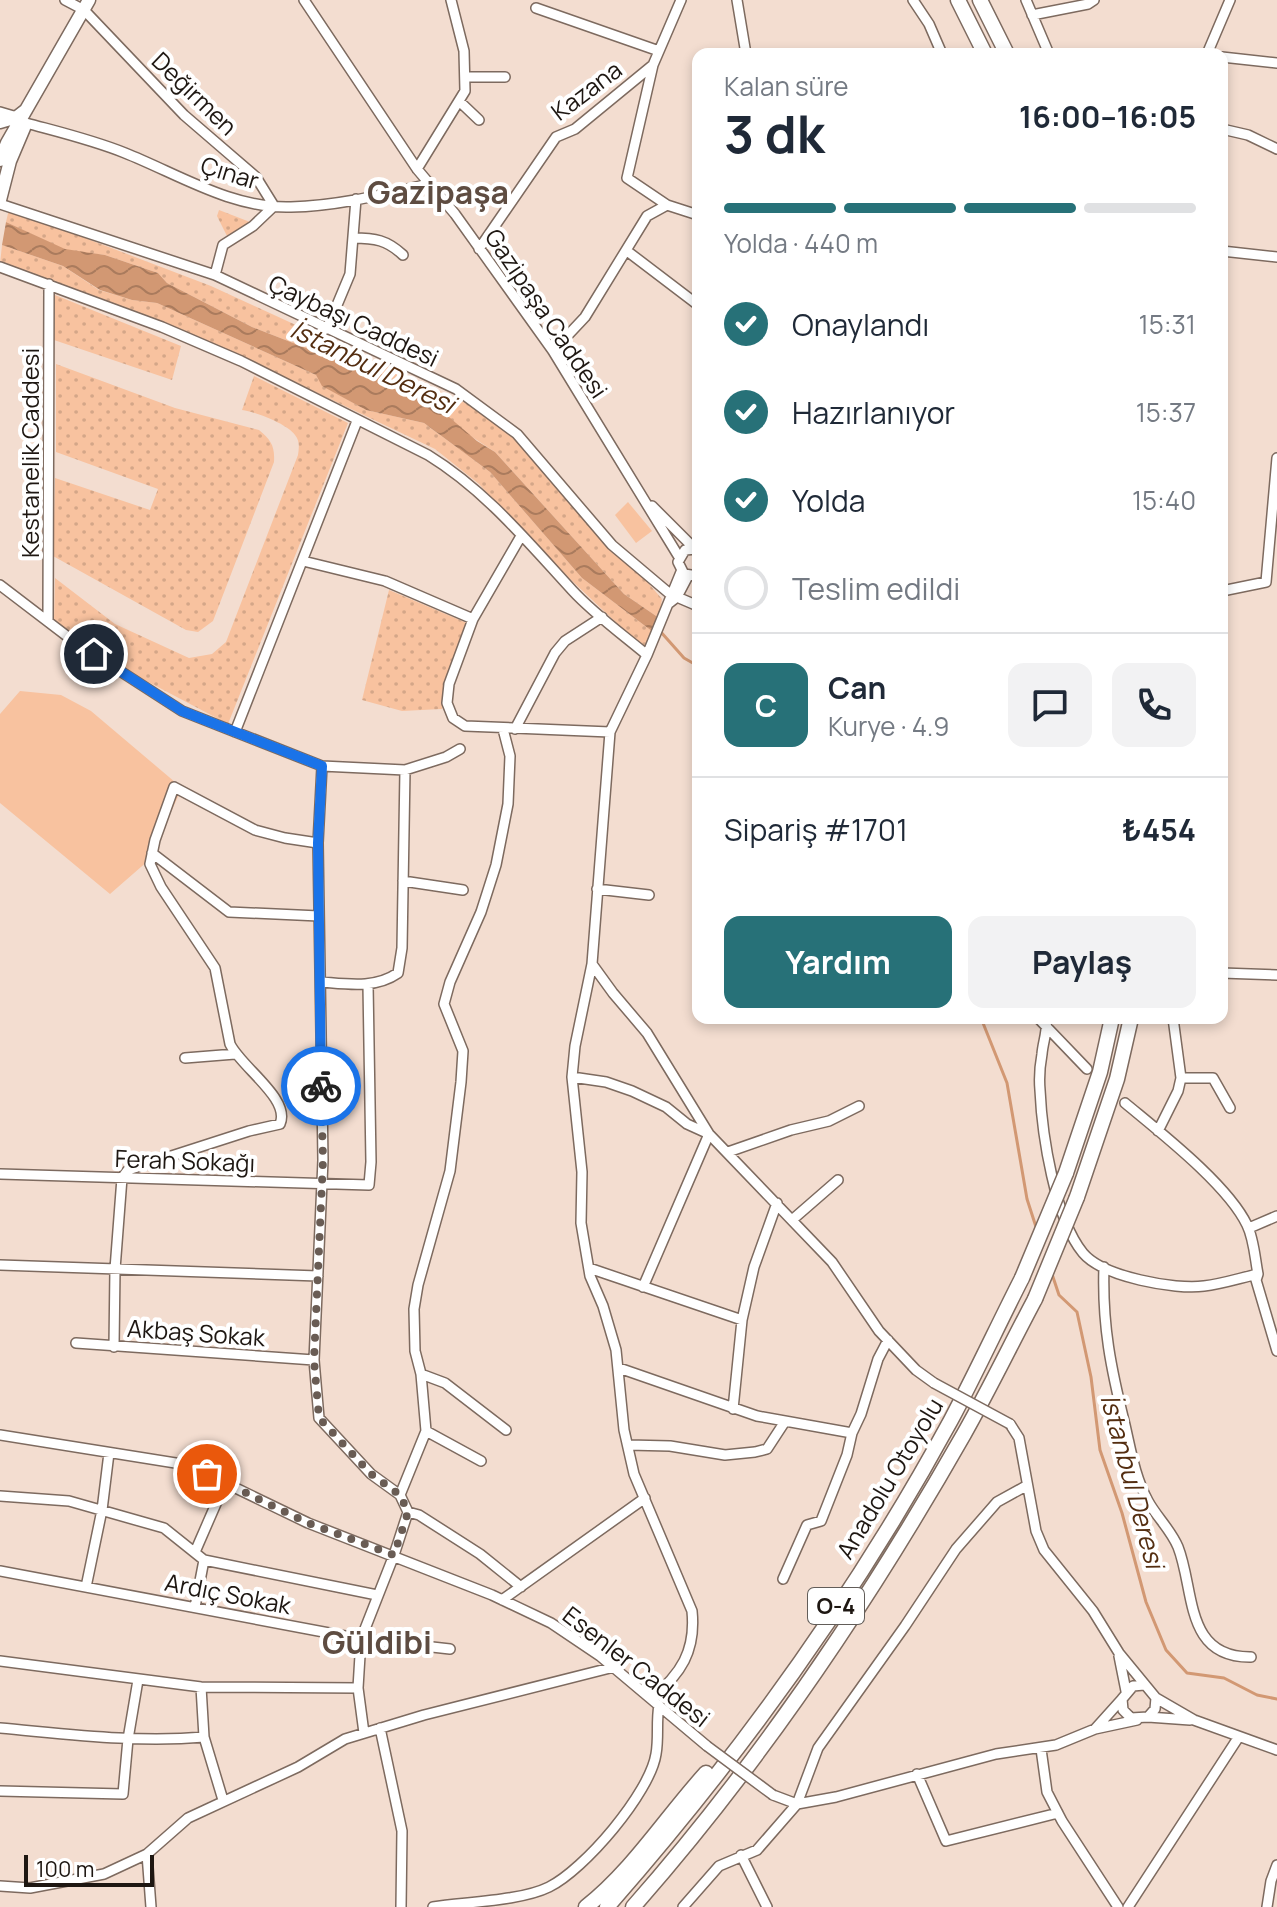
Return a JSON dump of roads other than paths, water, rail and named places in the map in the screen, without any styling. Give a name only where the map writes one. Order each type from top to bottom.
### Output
[{"type":"highway","points":[[958,0],[982,48]]},
{"type":"highway","points":[[980,0],[1004,48]]},
{"type":"highway","name":"Anadolu Otoyolu","points":[[607,1907],[704,1790],[783,1686],[951,1420],[1022,1278],[1066,1173],[1100,1072],[1111,1024]]},
{"type":"highway","name":"Anadolu Otoyolu","points":[[634,1907],[720,1801],[791,1706],[874,1584],[966,1430],[1035,1299],[1077,1197],[1117,1079],[1130,1024]]},
{"type":"highway","points":[[586,1907],[645,1847],[783,1686]]},
{"type":"main road","points":[[0,202],[7,143],[86,5]]},
{"type":"main road","points":[[0,122],[24,116]]},
{"type":"street","name":"Değirmen","points":[[65,0],[86,5],[184,115],[256,177],[274,206]]},
{"type":"street","name":"Gazipaşa Caddesi","points":[[304,0],[417,169],[455,214],[553,351],[679,557]]},
{"type":"street","points":[[417,169],[465,91],[464,51],[451,0]]},
{"type":"street","name":"Kazana","points":[[479,249],[556,137],[575,129],[653,65],[681,0]]},
{"type":"street","points":[[737,0],[745,48]]},
{"type":"street","points":[[913,0],[929,24],[939,48]]},
{"type":"street","points":[[1026,0],[1046,48]]},
{"type":"street","points":[[1032,15],[1088,4],[1094,0]]},
{"type":"street","points":[[1210,48],[1230,0]]},
{"type":"street","points":[[536,8],[659,51]]},
{"type":"street","points":[[1228,58],[1277,63]]},
{"type":"street","points":[[653,65],[627,178],[667,205],[692,213]]},
{"type":"street","points":[[466,77],[505,77]]},
{"type":"street","points":[[459,101],[479,120]]},
{"type":"street","name":"Çınar","points":[[0,112],[24,116],[123,152],[225,197],[274,206],[356,199],[429,184]]},
{"type":"street","points":[[1228,130],[1248,135],[1277,149]]},
{"type":"street","points":[[327,329],[350,274],[356,199]]},
{"type":"street","name":"Çaybaşı Caddesi","points":[[0,202],[215,275],[456,389],[517,434],[612,545],[672,598],[692,604]]},
{"type":"street","points":[[553,351],[585,317],[647,216],[667,205]]},
{"type":"street","points":[[215,275],[223,245],[253,226],[274,206]]},
{"type":"street","points":[[353,238],[378,238],[392,244],[403,255]]},
{"type":"street","points":[[627,251],[692,300]]},
{"type":"street","points":[[1228,252],[1277,257]]},
{"type":"street","points":[[0,267],[241,361],[428,455],[483,495],[573,592],[647,655]]},
{"type":"street","name":"Kestanelik Caddesi","points":[[48,621],[49,284]]},
{"type":"street","points":[[235,732],[357,421]]},
{"type":"street","points":[[1266,582],[1277,458]]},
{"type":"street","name":"Gazipaşa Caddesi","points":[[642,495],[692,545]]},
{"type":"street","points":[[521,536],[473,619],[449,684],[447,703],[453,718],[465,726],[610,732]]},
{"type":"street","points":[[433,1907],[529,1894],[549,1887],[575,1870],[614,1828],[643,1788],[656,1756],[655,1702],[675,1679],[694,1628],[692,1611],[634,1474],[619,1368],[612,1335],[589,1268],[581,1223],[582,1172],[572,1077],[575,1046],[592,964],[610,732],[672,598],[692,577],[679,557],[685,550],[692,549]]},
{"type":"street","points":[[303,561],[385,581],[473,619]]},
{"type":"street","points":[[1266,582],[1277,591]]},
{"type":"street","points":[[1228,590],[1266,582]]},
{"type":"street","points":[[0,585],[182,711],[322,766],[405,770],[446,757],[460,749]]},
{"type":"street","points":[[515,729],[555,653],[565,641],[602,617]]},
{"type":"street","points":[[400,1495],[426,1431],[421,1374],[415,1351],[414,1309],[450,1171],[463,1051],[444,1004],[450,982],[481,912],[496,865],[508,804],[510,768],[503,729]]},
{"type":"street","points":[[322,766],[318,843],[322,1184],[314,1360],[319,1418],[371,1474],[400,1495],[408,1512],[361,1639],[358,1688],[364,1733]]},
{"type":"street","points":[[321,982],[368,985],[398,973],[402,948],[405,770]]},
{"type":"street","points":[[114,1347],[115,1269],[122,1178],[128,1170],[280,1124],[284,1116],[281,1105],[235,1054],[230,1044],[215,968],[161,887],[150,864],[174,787],[255,830],[318,843]]},
{"type":"street","points":[[152,853],[229,912],[319,916]]},
{"type":"street","points":[[403,881],[463,890]]},
{"type":"street","points":[[597,889],[649,895]]},
{"type":"street","points":[[592,964],[647,1033],[709,1134],[832,1262],[888,1340],[916,1370],[934,1383],[1010,1424],[1019,1438],[1036,1531],[1044,1550],[1093,1611],[1119,1653],[1144,1685],[1156,1698],[1194,1720],[1277,1750]]},
{"type":"street","points":[[1228,973],[1277,975]]},
{"type":"street","name":"Ferah Sokağı","points":[[0,1174],[369,1185],[368,985]]},
{"type":"street","points":[[1043,1024],[1087,1069]]},
{"type":"street","points":[[1047,1024],[1040,1089],[1048,1161],[1069,1232],[1085,1256],[1104,1267],[1140,1279],[1184,1287],[1204,1287],[1258,1274]]},
{"type":"street","points":[[1158,1131],[1178,1091],[1181,1078],[1174,1024]]},
{"type":"street","points":[[185,1058],[235,1054]]},
{"type":"street","points":[[572,1077],[606,1082],[632,1091],[666,1107],[687,1124],[709,1134]]},
{"type":"street","points":[[1181,1078],[1213,1078],[1230,1108]]},
{"type":"street","points":[[1125,1103],[1233,1203],[1249,1228],[1258,1274],[1256,1280],[1277,1351]]},
{"type":"street","points":[[728,1152],[791,1130],[829,1121],[859,1106]]},
{"type":"street","points":[[643,1287],[709,1134]]},
{"type":"street","points":[[792,1220],[838,1180]]},
{"type":"street","points":[[733,1409],[742,1320],[754,1267],[777,1203]]},
{"type":"street","points":[[1249,1228],[1277,1216]]},
{"type":"street","points":[[0,1265],[318,1276]]},
{"type":"street","points":[[1104,1267],[1105,1338],[1137,1475],[1148,1501],[1178,1546],[1193,1612],[1205,1638],[1237,1657],[1251,1657]]},
{"type":"street","points":[[589,1268],[742,1320]]},
{"type":"street","points":[[783,1579],[807,1525],[821,1521],[847,1455],[878,1359],[888,1340]]},
{"type":"street","name":"Akbaş Sokak","points":[[76,1343],[314,1360]]},
{"type":"street","points":[[619,1368],[733,1409],[784,1423],[852,1433]]},
{"type":"street","points":[[421,1374],[445,1383],[506,1430]]},
{"type":"street","points":[[628,1445],[670,1446],[725,1455],[755,1452],[767,1449],[784,1423]]},
{"type":"street","points":[[426,1431],[481,1461]]},
{"type":"street","name":"Esenler Caddesi","points":[[0,1435],[174,1461],[308,1523],[502,1600],[551,1623],[614,1667],[707,1746],[773,1795],[797,1804]]},
{"type":"street","points":[[86,1587],[102,1510],[109,1453]]},
{"type":"street","points":[[195,1552],[225,1483]]},
{"type":"street","points":[[683,1907],[719,1866],[757,1850],[797,1804],[818,1748],[956,1549],[997,1502],[1026,1486]]},
{"type":"street","points":[[0,1496],[21,1502],[69,1501],[164,1528],[204,1560],[377,1595]]},
{"type":"street","points":[[502,1600],[645,1498]]},
{"type":"street","points":[[408,1512],[419,1515],[480,1554],[521,1587]]},
{"type":"street","points":[[195,1607],[204,1560]]},
{"type":"street","name":"Ardıç Sokak","points":[[0,1571],[361,1639],[450,1649]]},
{"type":"street","points":[[1119,1653],[1123,1710],[1137,1720]]},
{"type":"street","points":[[0,1661],[201,1687],[358,1688]]},
{"type":"street","points":[[0,1886],[30,1888],[104,1874],[147,1854],[188,1818],[298,1767],[345,1739],[614,1667]]},
{"type":"street","points":[[0,1791],[123,1794],[138,1680]]},
{"type":"street","points":[[1095,1729],[1133,1686],[1144,1685]]},
{"type":"street","points":[[201,1687],[204,1737],[223,1800]]},
{"type":"street","points":[[1148,1717],[1155,1709],[1156,1698]]},
{"type":"street","points":[[797,1804],[848,1794],[996,1754],[1041,1749],[1095,1729],[1148,1717],[1194,1720]]},
{"type":"street","points":[[0,1728],[128,1739],[204,1737]]},
{"type":"street","points":[[380,1728],[402,1831],[401,1907]]},
{"type":"street","points":[[1128,1907],[1238,1738]]},
{"type":"street","points":[[1041,1749],[1047,1792],[1118,1907]]},
{"type":"street","points":[[917,1774],[946,1841],[1058,1813]]},
{"type":"street","points":[[147,1854],[151,1907]]},
{"type":"street","points":[[741,1855],[767,1907]]},
{"type":"street","points":[[1267,1907],[1277,1865]]},
{"type":"water","points":[[6,222],[65,249],[105,255],[158,273],[167,283],[252,327],[324,355],[361,364],[421,393],[477,441],[495,452],[624,594],[659,618],[653,632],[582,578],[490,472],[424,423],[366,410],[322,386],[316,375],[157,303],[132,300],[100,290],[63,266],[2,245]]},
{"type":"waterway","name":"İstanbul Deresi","points":[[660,631],[692,663]]},
{"type":"waterway","name":"İstanbul Deresi","points":[[983,1024],[1007,1083],[1027,1199],[1037,1230]]},
{"type":"waterway","name":"İstanbul Deresi","points":[[1051,1271],[1059,1295],[1077,1312],[1091,1377],[1100,1450],[1122,1513],[1146,1602],[1166,1650],[1187,1673],[1224,1678],[1257,1695],[1277,1699]]},
{"type":"district","name":"Gazipaşa","points":[[438,192]]},
{"type":"district","name":"Güldibi","points":[[377,1642]]}]
